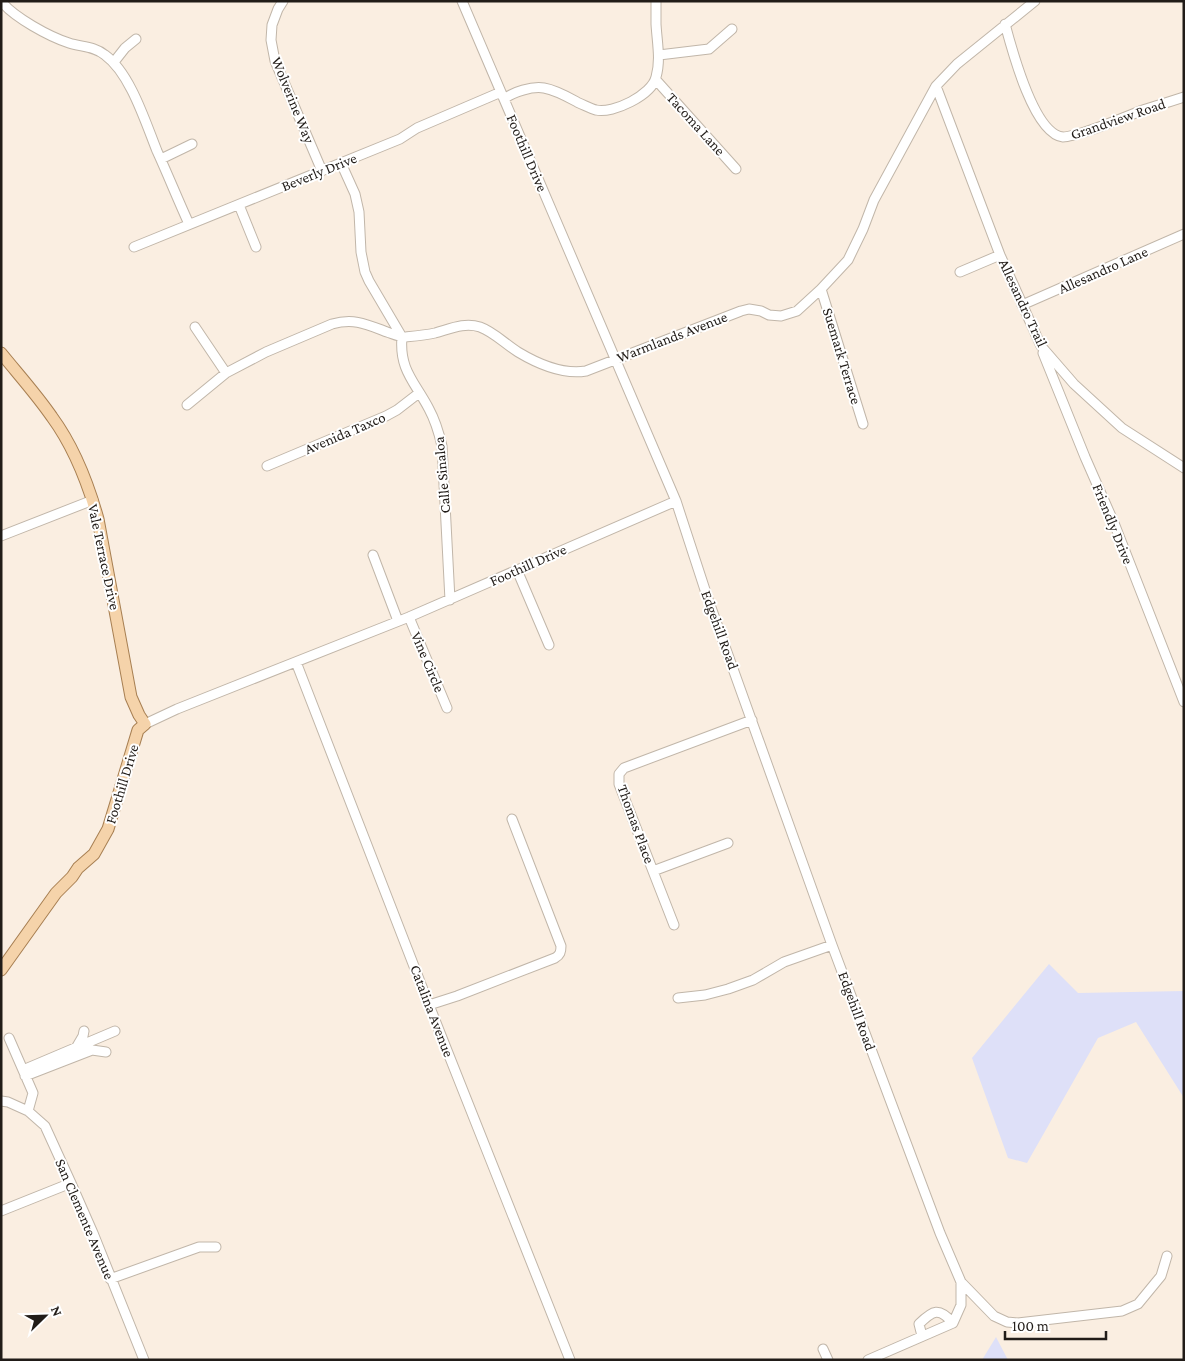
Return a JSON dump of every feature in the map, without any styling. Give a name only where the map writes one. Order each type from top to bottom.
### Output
[{"type":"main road","name":"Vale Terrace Drive","points":[[1,353],[53,418],[76,457],[93,500],[131,697],[145,724]]},
{"type":"main road","name":"Foothill Drive","points":[[1,970],[56,893],[78,868],[94,854],[108,830],[138,730],[145,724]]},
{"type":"street","points":[[1,1],[14,14],[53,37],[70,44],[94,48],[114,62],[122,73],[140,108],[188,224]]},
{"type":"street","name":"Wolverine Way","points":[[283,1],[272,25],[271,40],[275,60],[322,171]]},
{"type":"street","name":"Foothill Drive","points":[[145,724],[450,600],[676,502],[462,1]]},
{"type":"street","points":[[656,1],[659,55],[656,80]]},
{"type":"street","name":"Warmlands Avenue","points":[[187,405],[226,373],[266,352],[340,322],[359,322],[402,337],[433,333],[466,325],[480,327],[518,352],[536,361],[561,371],[575,372],[586,371],[741,311],[749,309],[761,311],[769,315],[781,316],[797,311],[848,260],[874,200],[936,86],[957,64],[1034,1]]},
{"type":"street","name":"Grandview Road","points":[[1005,24],[1028,95],[1038,116],[1048,129],[1056,135],[1064,137],[1085,132],[1184,97]]},
{"type":"street","points":[[659,55],[709,49],[732,29]]},
{"type":"street","points":[[114,62],[125,48],[136,39]]},
{"type":"street","name":"Beverly Drive","points":[[134,246],[400,139],[417,128],[502,95],[542,88],[554,91],[596,110],[610,111],[636,100],[656,80]]},
{"type":"street","name":"Tacoma Lane","points":[[656,80],[736,168]]},
{"type":"street","name":"Allesandro Trail","points":[[936,86],[1000,256],[1041,346],[1074,384],[1122,428],[1184,468]]},
{"type":"street","points":[[161,159],[192,144]]},
{"type":"street","name":"Calle Sinaloa","points":[[341,163],[355,194],[359,212],[361,252],[365,272],[402,337],[405,366],[411,380],[429,408],[439,433],[442,446],[450,600]]},
{"type":"street","points":[[239,205],[256,247]]},
{"type":"street","name":"Allesandro Lane","points":[[1022,305],[1184,234]]},
{"type":"street","points":[[960,272],[1000,256]]},
{"type":"street","name":"Suemark Terrace","points":[[821,289],[863,424]]},
{"type":"street","points":[[196,326],[226,373]]},
{"type":"street","name":"Friendly Drive","points":[[1041,346],[1114,523],[1184,702]]},
{"type":"street","name":"Avenida Taxco","points":[[267,466],[386,416],[419,393]]},
{"type":"street","points":[[1,536],[93,500]]},
{"type":"street","name":"Edgehill Road","points":[[676,502],[707,596],[832,945],[960,1282],[994,1316],[1007,1322],[1018,1323],[1122,1311],[1138,1304],[1161,1276],[1166,1256]]},
{"type":"street","points":[[373,555],[398,621]]},
{"type":"street","points":[[517,570],[550,645]]},
{"type":"street","name":"Vine Circle","points":[[409,617],[447,708]]},
{"type":"street","name":"Catalina Avenue","points":[[296,662],[429,1005],[570,1360]]},
{"type":"street","name":"Thomas Place","points":[[674,925],[619,784],[618,774],[624,768],[752,720]]},
{"type":"street","points":[[429,1005],[555,958],[561,952],[561,946],[512,820]]},
{"type":"street","points":[[653,872],[728,844]]},
{"type":"street","points":[[678,998],[704,996],[728,989],[753,980],[784,962],[832,945]]},
{"type":"street","points":[[76,1048],[84,1031]]},
{"type":"street","points":[[24,1073],[114,1031]]},
{"type":"street","points":[[8,1038],[33,1093],[28,1111]]},
{"type":"street","points":[[24,1073],[92,1050],[106,1052]]},
{"type":"street","name":"San Clemente Avenue","points":[[1,1101],[28,1111],[45,1126],[71,1183],[144,1360]]},
{"type":"street","points":[[1,1211],[71,1183]]},
{"type":"street","points":[[110,1279],[199,1247],[216,1247]]},
{"type":"street","points":[[868,1360],[953,1323],[961,1305],[960,1282]]},
{"type":"street","points":[[922,1336],[919,1324],[935,1312],[946,1314],[953,1323]]},
{"type":"street","points":[[823,1349],[828,1360]]},
{"type":"shaded area","points":[[1049,964],[1078,993],[1184,991],[1184,1098],[1136,1022],[1098,1038],[1027,1163],[1008,1158],[972,1058]]},
{"type":"shaded area","points":[[996,1337],[1008,1360],[982,1360]]}]
